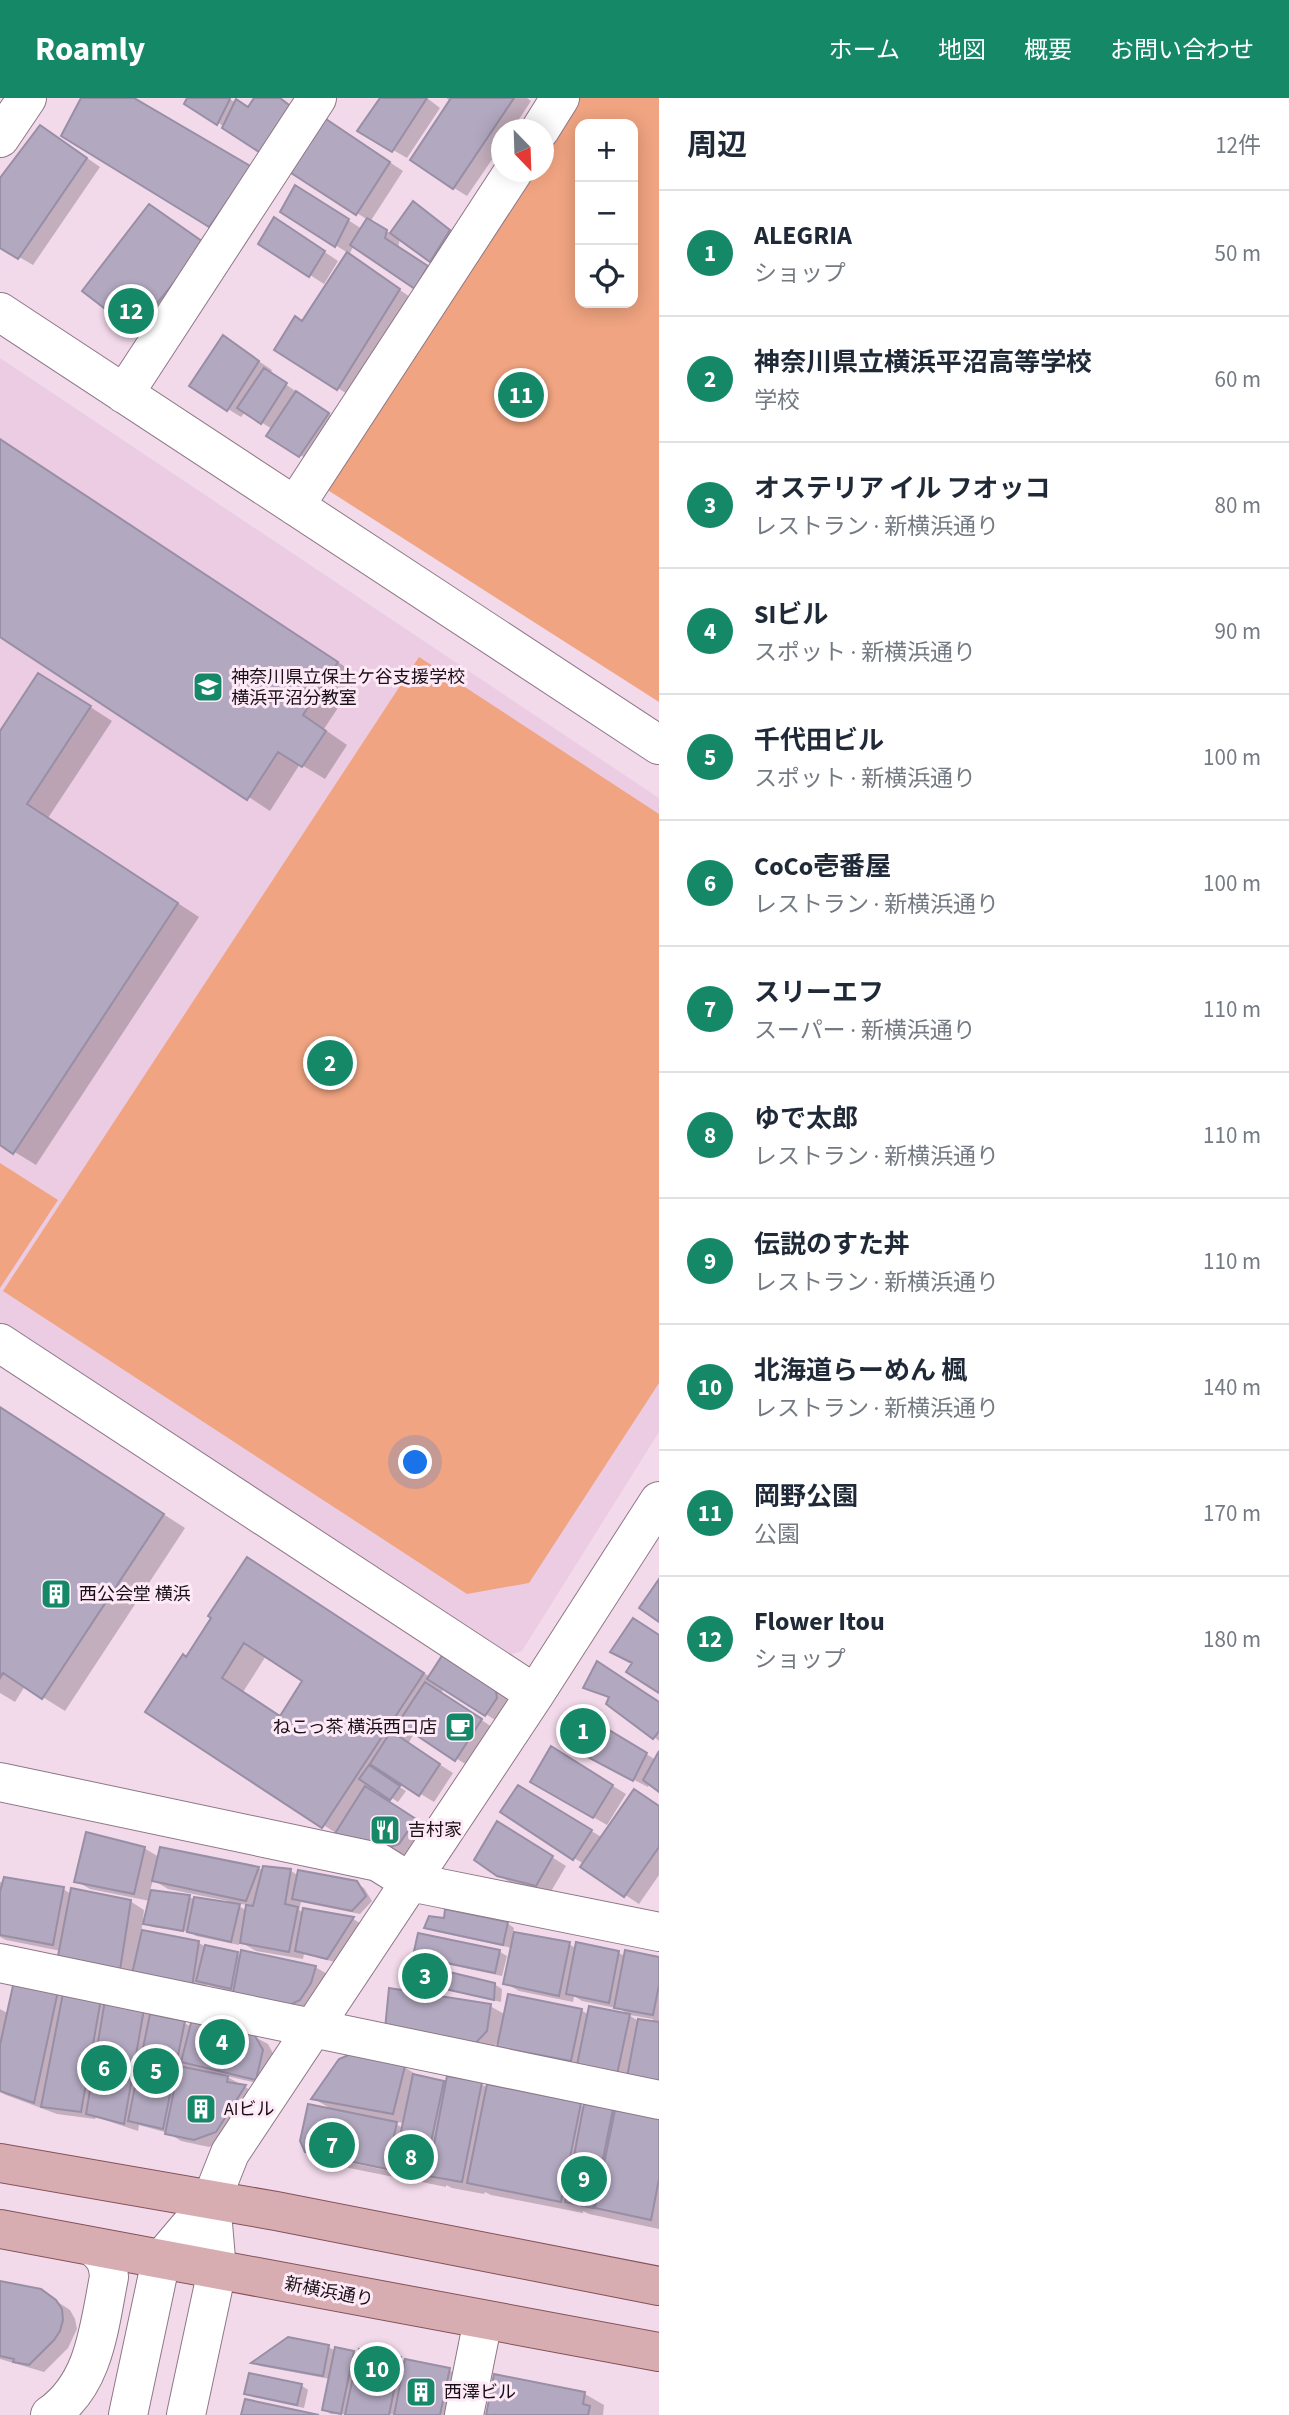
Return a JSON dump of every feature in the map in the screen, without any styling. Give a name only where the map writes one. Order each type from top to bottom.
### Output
[{"type":"main road","points":[[0,2163],[276,2211],[659,2286]]},
{"type":"main road","name":"新横浜通り","points":[[0,2229],[659,2352]]},
{"type":"street","points":[[0,138],[27,98]]},
{"type":"street","points":[[124,394],[317,98]]},
{"type":"street","points":[[547,119],[561,98]]},
{"type":"street","points":[[295,506],[506,182]]},
{"type":"street","points":[[0,312],[659,745]]},
{"type":"street","points":[[0,1343],[535,1694]]},
{"type":"street","points":[[128,2415],[161,2260],[211,2201],[230,2153],[535,1694],[659,1501]]},
{"type":"street","points":[[0,1782],[378,1862],[410,1881],[657,1929]]},
{"type":"street","points":[[0,1963],[659,2100]]},
{"type":"street","points":[[187,2415],[217,2270],[211,2201]]},
{"type":"street","points":[[50,2415],[60,2408],[77,2388],[92,2357],[109,2277],[108,2265],[103,2255],[93,2247]]},
{"type":"street","points":[[464,2415],[483,2320]]},
{"type":"shaded area","points":[[575,98],[659,98],[659,702],[323,487],[521,182],[554,182],[554,131]]},
{"type":"shaded area","points":[[0,358],[659,798],[659,1432],[522,1651],[503,1657],[0,1328]]},
{"type":"shaded area","points":[[419,657],[659,814],[659,1383],[529,1583],[467,1594],[3,1291]]},
{"type":"shaded area","points":[[0,1163],[58,1200],[0,1288]]},
{"type":"building","points":[[81,98],[134,98],[252,167],[209,227],[61,136]]},
{"type":"building","points":[[187,98],[230,99],[217,125],[184,104]]},
{"type":"building","points":[[254,98],[280,98],[293,108],[262,154],[222,128],[236,99],[248,107]]},
{"type":"building","points":[[380,98],[427,98],[392,152],[357,131]]},
{"type":"building","points":[[451,98],[514,98],[500,119],[491,119],[491,132],[453,189],[410,160]]},
{"type":"building","points":[[323,117],[390,162],[356,215],[288,171]]},
{"type":"building","points":[[40,125],[87,158],[18,259],[0,248],[0,178]]},
{"type":"building","points":[[295,185],[349,219],[335,247],[280,212]]},
{"type":"building","points":[[413,201],[450,230],[430,262],[390,233]]},
{"type":"building","points":[[149,204],[206,244],[134,331],[82,291]]},
{"type":"building","points":[[274,217],[325,251],[309,277],[258,244]]},
{"type":"building","points":[[367,218],[387,230],[385,238],[428,266],[415,289],[350,245]]},
{"type":"building","points":[[347,252],[400,289],[337,390],[274,350],[295,316],[302,321]]},
{"type":"building","points":[[223,335],[259,361],[227,411],[189,386]]},
{"type":"building","points":[[264,368],[287,383],[261,424],[237,408]]},
{"type":"building","points":[[296,391],[329,413],[299,457],[266,436]]},
{"type":"building","points":[[0,439],[338,662],[303,715],[326,731],[302,767],[278,752],[247,800],[0,637]]},
{"type":"building","points":[[38,673],[91,706],[27,804],[178,903],[13,1154],[0,1145],[0,731]]},
{"type":"building","name":"西公会堂 横浜","points":[[0,1407],[164,1514],[42,1699],[3,1673],[0,1678]]},
{"type":"building","points":[[247,1557],[424,1673],[322,1828],[145,1712],[183,1654],[186,1657],[211,1618],[208,1616]],"holes":[[[244,1643],[302,1681],[280,1716],[222,1678]]]},
{"type":"building","points":[[659,1579],[659,1622],[639,1608]]},
{"type":"building","points":[[633,1618],[659,1635],[659,1693],[626,1672],[632,1663],[610,1652]]},
{"type":"building","points":[[445,1651],[495,1684],[497,1698],[485,1716],[427,1679]]},
{"type":"building","points":[[597,1661],[659,1702],[659,1731],[653,1739],[606,1704],[609,1697],[583,1688]]},
{"type":"building","points":[[425,1682],[482,1719],[455,1761],[398,1723]]},
{"type":"building","points":[[586,1716],[647,1753],[633,1781],[567,1746]]},
{"type":"building","points":[[391,1731],[440,1764],[419,1796],[370,1764]]},
{"type":"building","points":[[551,1746],[613,1785],[593,1818],[530,1782]]},
{"type":"building","points":[[659,1751],[659,1792],[643,1780]]},
{"type":"building","points":[[369,1765],[400,1786],[390,1800],[359,1779]]},
{"type":"building","points":[[518,1785],[592,1830],[573,1860],[500,1812]]},
{"type":"building","points":[[365,1786],[416,1819],[399,1844],[391,1847],[334,1835]]},
{"type":"building","points":[[634,1789],[659,1806],[659,1847],[624,1897],[580,1867]]},
{"type":"building","points":[[497,1821],[553,1856],[536,1886],[497,1876],[474,1860]]},
{"type":"building","points":[[86,1832],[145,1847],[134,1894],[74,1882]]},
{"type":"building","points":[[160,1847],[259,1867],[246,1901],[152,1881]]},
{"type":"building","points":[[263,1866],[291,1869],[285,1904],[298,1907],[289,1952],[240,1943],[246,1905],[253,1906]]},
{"type":"building","points":[[298,1870],[357,1881],[366,1896],[352,1911],[292,1899]]},
{"type":"building","points":[[4,1877],[64,1887],[53,1945],[0,1935],[0,1892]]},
{"type":"building","points":[[71,1888],[131,1900],[120,1970],[58,1956]]},
{"type":"building","points":[[151,1890],[190,1895],[183,1931],[143,1924]]},
{"type":"building","points":[[194,1897],[240,1904],[231,1942],[187,1932]]},
{"type":"building","points":[[303,1908],[354,1917],[327,1959],[295,1951]]},
{"type":"building","points":[[445,1909],[508,1922],[503,1945],[424,1928],[429,1916],[444,1918]]},
{"type":"building","points":[[142,1930],[199,1941],[192,1987],[132,1974]]},
{"type":"building","points":[[514,1932],[570,1942],[559,1996],[503,1984]]},
{"type":"building","points":[[418,1933],[500,1950],[495,1973],[413,1956]]},
{"type":"building","points":[[576,1942],[619,1951],[609,2003],[566,1994]]},
{"type":"building","points":[[205,1945],[238,1952],[231,1989],[196,1981]]},
{"type":"building","points":[[241,1950],[316,1966],[311,1983],[300,2000],[290,2005],[233,1993]]},
{"type":"building","points":[[625,1950],[659,1957],[659,1985],[653,2015],[614,2008]]},
{"type":"building","points":[[408,1962],[495,1983],[494,2000],[405,1980]]},
{"type":"building","points":[[14,1981],[58,1991],[34,2103],[0,2091],[0,2045]]},
{"type":"building","points":[[64,1988],[101,1999],[81,2112],[41,2107]]},
{"type":"building","points":[[389,1988],[491,2004],[487,2031],[470,2049],[385,2029]]},
{"type":"building","points":[[508,1994],[582,2009],[571,2061],[497,2047]]},
{"type":"building","points":[[105,2000],[144,2009],[124,2124],[86,2114]]},
{"type":"building","points":[[589,2006],[630,2014],[616,2079],[576,2070]]},
{"type":"building","points":[[150,2014],[185,2021],[163,2129],[128,2121]]},
{"type":"building","points":[[192,2019],[254,2034],[263,2050],[256,2080],[181,2062]]},
{"type":"building","points":[[638,2019],[659,2022],[659,2083],[627,2077]]},
{"type":"building","points":[[351,2054],[405,2066],[393,2114],[311,2099],[339,2059]]},
{"type":"building","name":"AIビル","points":[[179,2066],[228,2076],[227,2082],[246,2085],[216,2132],[194,2140],[165,2134]]},
{"type":"building","points":[[413,2074],[444,2081],[424,2175],[393,2170]]},
{"type":"building","points":[[447,2076],[482,2082],[462,2182],[428,2176]]},
{"type":"building","points":[[487,2084],[581,2103],[561,2202],[467,2183]]},
{"type":"building","points":[[308,2104],[397,2122],[387,2169],[305,2152],[300,2141]]},
{"type":"building","points":[[584,2104],[613,2109],[593,2208],[565,2202]]},
{"type":"building","points":[[615,2110],[659,2118],[659,2179],[651,2220],[595,2208]]},
{"type":"building","points":[[0,2281],[41,2289],[56,2300],[62,2309],[60,2331],[29,2365],[0,2356]]},
{"type":"building","points":[[288,2337],[329,2345],[323,2376],[251,2363]]},
{"type":"building","points":[[335,2347],[354,2351],[341,2414],[322,2410]]},
{"type":"building","points":[[359,2349],[401,2357],[389,2415],[345,2415]]},
{"type":"building","name":"西澤ビル","points":[[405,2359],[450,2368],[440,2415],[394,2415]]},
{"type":"building","points":[[249,2373],[302,2384],[297,2405],[244,2394]]},
{"type":"building","points":[[494,2374],[585,2392],[583,2404],[590,2406],[588,2415],[486,2415]]},
{"type":"building","points":[[245,2399],[319,2415],[241,2415]]},
{"type":"place","name":"Flower Itou","points":[[131,311]]},
{"type":"place","name":"岡野公園","points":[[521,395]]},
{"type":"place","name":"神奈川県立保土ケ谷支援学校 横浜平沼分教室","points":[[208,687]]},
{"type":"place","name":"神奈川県立横浜平沼高等学校","points":[[330,1063]]},
{"type":"place","name":"西公会堂 横浜","points":[[56,1594]]},
{"type":"place","name":"ねこっ茶 横浜西口店","points":[[460,1727]]},
{"type":"place","name":"ALEGRIA","points":[[583,1731]]},
{"type":"place","name":"吉村家","points":[[385,1830]]},
{"type":"place","name":"オステリア イル フオッコ","points":[[425,1976]]},
{"type":"place","name":"SIビル","points":[[222,2042]]},
{"type":"place","name":"CoCo壱番屋","points":[[104,2068]]},
{"type":"place","name":"千代田ビル","points":[[156,2071]]},
{"type":"place","name":"AIビル","points":[[201,2109]]},
{"type":"place","name":"スリーエフ","points":[[332,2145]]},
{"type":"place","name":"ゆで太郎","points":[[411,2157]]},
{"type":"place","name":"伝説のすた丼","points":[[584,2179]]},
{"type":"place","name":"北海道らーめん 楓","points":[[377,2369]]},
{"type":"place","name":"西澤ビル","points":[[421,2392]]}]
